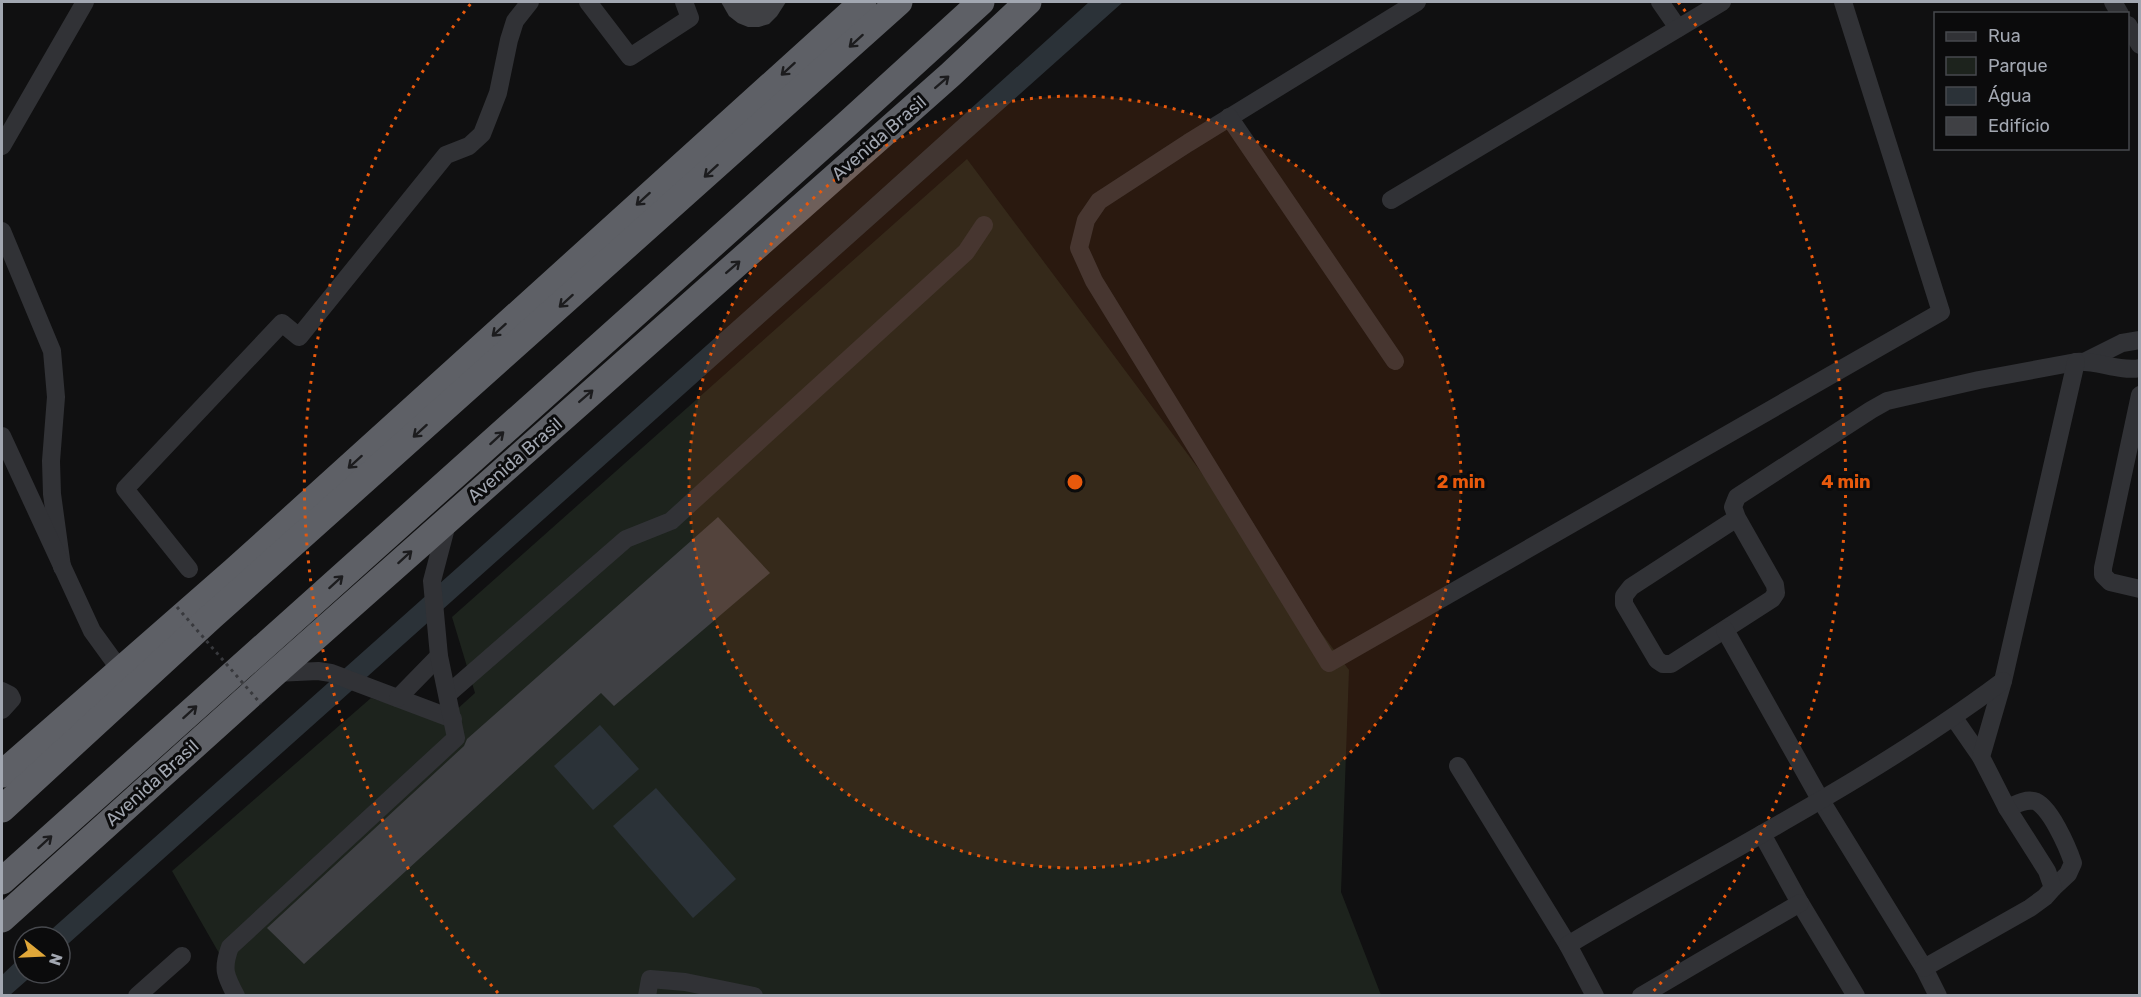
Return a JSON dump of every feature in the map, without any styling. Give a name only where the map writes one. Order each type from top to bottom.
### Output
[{"type":"highway","points":[[2,774],[122,671],[863,2]]},
{"type":"highway","points":[[2,809],[211,617],[899,2]]},
{"type":"highway","name":"Avenida Brasil","points":[[2,881],[981,2]]},
{"type":"highway","points":[[846,125],[1011,2]]},
{"type":"highway","name":"Avenida Brasil","points":[[2,919],[274,673],[950,75],[1028,2]]},
{"type":"highway","points":[[2,795],[31,772],[51,765]]},
{"type":"street","points":[[2,146],[85,2]]},
{"type":"street","points":[[189,569],[125,489],[282,322],[299,337],[446,155],[469,146],[482,134],[498,93],[509,40],[516,21],[530,2]]},
{"type":"street","points":[[588,2],[630,57],[690,18],[684,2]]},
{"type":"street","points":[[1417,2],[1229,117],[1100,201],[1086,220],[1079,248],[1094,281],[1329,663],[1941,312],[1843,2]]},
{"type":"street","points":[[1660,2],[1677,28]]},
{"type":"street","points":[[1391,200],[1722,2]]},
{"type":"street","points":[[2129,28],[2139,45]]},
{"type":"street","points":[[1229,117],[1395,361]]},
{"type":"street","points":[[448,694],[626,539],[671,520],[966,252],[984,225]]},
{"type":"street","points":[[2,231],[52,351],[56,397],[51,461],[52,494],[62,567]]},
{"type":"street","points":[[1737,518],[1631,587],[1624,596],[1624,604],[1657,660],[1663,664],[1671,664],[1772,599],[1776,593],[1775,585],[1737,518],[1733,507],[1737,497],[1887,401],[1978,380],[2081,361],[2131,342]]},
{"type":"street","points":[[2117,367],[2115,356],[2131,342]]},
{"type":"street","points":[[2081,361],[2139,369]]},
{"type":"street","points":[[1981,758],[2081,361]]},
{"type":"street","points":[[2139,395],[2103,568],[2103,575],[2110,582],[2139,589]]},
{"type":"street","points":[[2,436],[92,631],[122,671]]},
{"type":"street","points":[[236,996],[227,979],[224,964],[230,947],[456,738],[439,656],[432,582],[448,519]]},
{"type":"street","points":[[1725,630],[1820,799],[1924,968],[1938,996]]},
{"type":"street","points":[[398,698],[439,656]]},
{"type":"street","points":[[274,673],[318,670],[331,673],[453,719]]},
{"type":"street","points":[[1568,945],[1762,834],[1954,718],[2002,681]]},
{"type":"street","points":[[2,691],[10,695],[12,699],[2,710]]},
{"type":"street","points":[[1954,718],[1981,758],[2007,808],[2047,871],[2053,888]]},
{"type":"street","points":[[1458,766],[1568,945],[1595,996]]},
{"type":"street","points":[[1924,968],[2030,908],[2045,897],[2068,874],[2073,863],[2044,806],[2035,801],[2024,801],[2007,808]]},
{"type":"street","points":[[1762,834],[1856,996]]},
{"type":"street","points":[[1641,996],[1800,903]]},
{"type":"street","points":[[137,996],[182,956]]},
{"type":"street","points":[[647,996],[650,979],[685,982],[754,996]]},
{"type":"path","points":[[177,607],[261,704]]},
{"type":"green space","points":[[967,159],[1349,670],[1341,892],[1381,995],[243,995],[172,871],[371,698],[444,721],[475,693],[452,617]]},
{"type":"water","points":[[1089,2],[1123,2],[72,940],[72,925],[56,925]]},
{"type":"water","points":[[600,725],[639,769],[593,810],[554,766]]},
{"type":"water","points":[[656,788],[736,879],[693,918],[613,826]]},
{"type":"water","points":[[12,965],[12,985],[21,985],[10,995],[2,995],[2,975]]},
{"type":"building","points":[[721,2],[786,2],[769,24],[748,27],[729,16]]},
{"type":"building","points":[[718,517],[770,573],[614,706],[601,693],[304,964],[267,928],[464,746],[467,739]]}]
